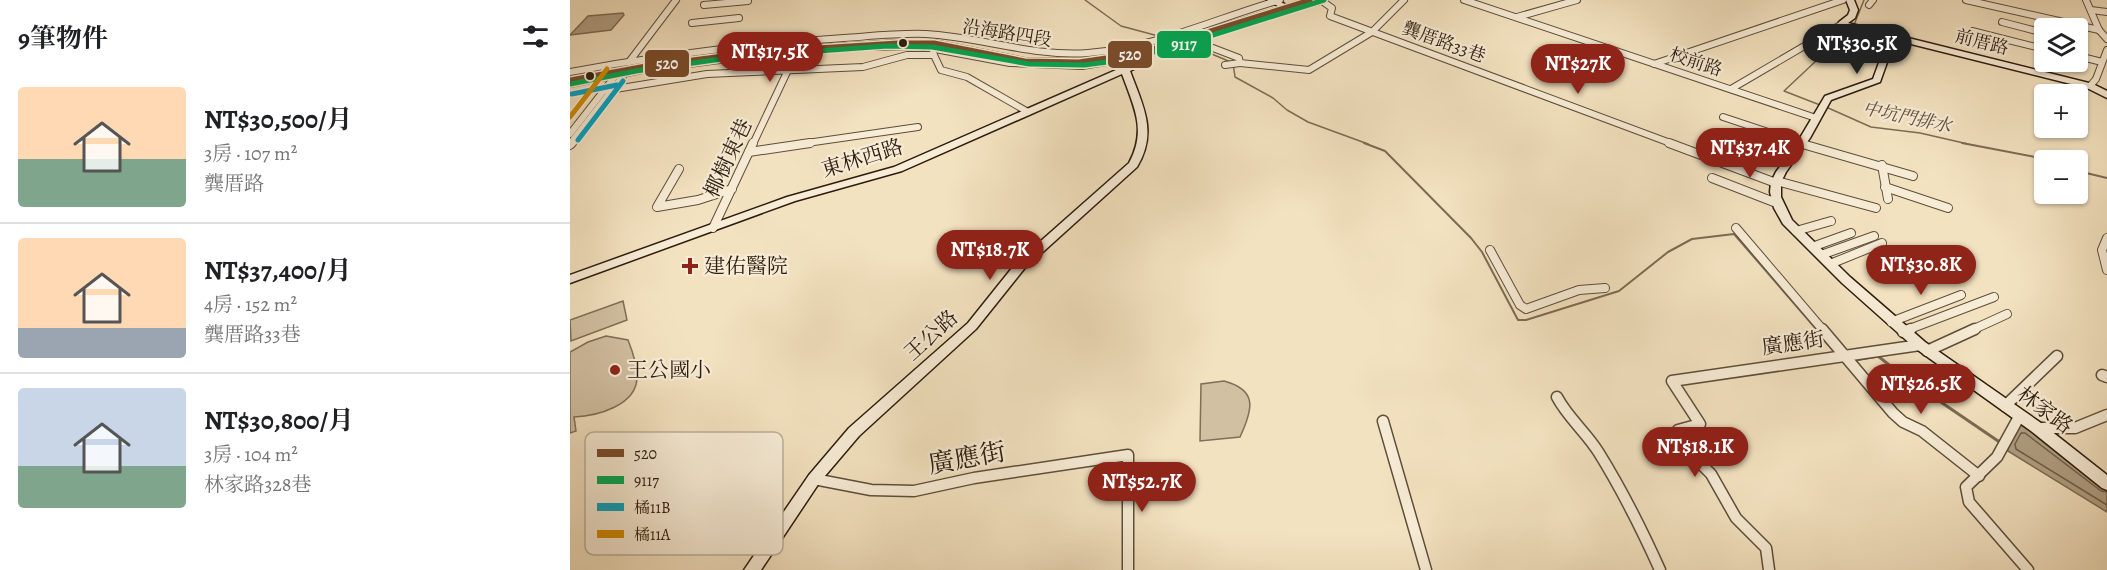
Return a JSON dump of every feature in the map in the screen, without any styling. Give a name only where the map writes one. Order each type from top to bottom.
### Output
[{"type":"main road","name":"沿海路四段","points":[[1177,39],[1280,4],[1300,0]]},
{"type":"main road","name":"沿海路四段","points":[[1280,4],[1310,0]]},
{"type":"main road","points":[[1138,51],[1177,39]]},
{"type":"main road","name":"沿海路四段","points":[[926,40],[1011,59],[1045,62],[1079,62],[1138,51]]},
{"type":"main road","name":"沿海路四段","points":[[570,78],[624,68],[755,51],[926,40],[993,47],[1026,56],[1060,58],[1138,51]]},
{"type":"street","points":[[570,134],[676,0]]},
{"type":"street","name":"沿海路四段","points":[[1280,4],[1323,0]]},
{"type":"street","name":"龔厝路33巷","points":[[1323,0],[1332,8],[1330,16],[1372,32],[1776,182],[1876,208]]},
{"type":"street","points":[[1227,65],[1240,63],[1309,70],[1372,32],[1404,0]]},
{"type":"street","name":"校前路","points":[[1464,0],[1816,118]]},
{"type":"street","points":[[1516,18],[1577,0]]},
{"type":"street","points":[[1654,64],[1843,0]]},
{"type":"street","points":[[1731,89],[1842,24],[1852,16],[1854,10],[1851,0]]},
{"type":"street","points":[[1966,0],[2099,30]]},
{"type":"street","points":[[2086,0],[2099,30],[2106,37]]},
{"type":"street","points":[[704,5],[748,1]]},
{"type":"street","points":[[2091,10],[2107,12]]},
{"type":"street","points":[[692,23],[739,18]]},
{"type":"street","points":[[2002,22],[2034,30]]},
{"type":"street","name":"前厝路","points":[[1842,24],[2090,86],[2107,95]]},
{"type":"street","points":[[1972,31],[2034,46]]},
{"type":"street","points":[[1712,178],[1779,204],[1776,182],[1802,144],[1823,105],[1831,96],[1877,80],[1892,37]]},
{"type":"street","points":[[1177,39],[1239,58],[1240,63]]},
{"type":"street","name":"沿海路四段","points":[[1138,51],[1177,39]]},
{"type":"street","points":[[926,40],[941,70],[967,77],[1028,111]]},
{"type":"street","name":"東林西路","points":[[570,279],[791,199],[898,169],[1125,70],[1135,65],[1138,51]]},
{"type":"street","points":[[2090,86],[2107,53]]},
{"type":"street","points":[[603,91],[707,74],[863,67],[907,55],[934,55]]},
{"type":"street","points":[[2088,58],[2102,62]]},
{"type":"street","points":[[570,78],[624,68]]},
{"type":"street","points":[[570,145],[613,89],[624,68]]},
{"type":"street","name":"椰樹東巷","points":[[714,228],[788,70]]},
{"type":"street","name":"王公路","points":[[783,524],[814,479],[854,432],[972,326],[1020,267],[1133,165],[1140,154],[1145,133],[1125,70]]},
{"type":"street","points":[[2098,72],[2107,74]]},
{"type":"street","points":[[1723,117],[1802,144],[1882,165],[1912,176]]},
{"type":"street","points":[[749,152],[918,127]]},
{"type":"street","points":[[1882,165],[1886,193]]},
{"type":"street","points":[[679,169],[657,207],[698,200],[732,189]]},
{"type":"street","points":[[1886,193],[1948,208]]},
{"type":"street","points":[[1886,193],[1938,210]]},
{"type":"street","name":"林家路","points":[[1779,204],[1787,222],[1891,322],[1923,348],[2036,427],[2107,484]]},
{"type":"street","points":[[1796,231],[1831,221]]},
{"type":"street","points":[[1736,228],[1840,356],[1852,365],[1893,414],[1903,422],[1922,431],[1979,476]]},
{"type":"street","points":[[1812,247],[1851,233]]},
{"type":"street","points":[[1821,255],[1874,236]]},
{"type":"street","points":[[2107,238],[2103,243],[2101,253],[2107,270]]},
{"type":"street","points":[[1830,264],[1882,243]]},
{"type":"street","points":[[1490,250],[1520,305],[1526,309],[1579,290],[1605,288]]},
{"type":"street","points":[[1891,322],[1961,295]]},
{"type":"street","points":[[1903,332],[1994,297]]},
{"type":"street","name":"廣應街","points":[[1768,570],[1766,548],[1736,518],[1711,474],[1682,445],[1678,430],[1700,424],[1672,381],[1840,356],[1923,348],[2007,314]]},
{"type":"street","points":[[2005,406],[2057,356]]},
{"type":"street","points":[[1557,397],[1566,414],[1598,451],[1640,526],[1660,570]]},
{"type":"street","points":[[2036,427],[2059,431],[2085,427],[2107,415]]},
{"type":"street","points":[[2019,417],[2004,445],[1966,488],[1969,502],[2028,570]]},
{"type":"street","points":[[1383,421],[1426,570]]},
{"type":"street","name":"廣應街","points":[[814,479],[871,490],[914,491],[974,478],[1128,455],[1128,570]]},
{"type":"street","name":"王公路","points":[[752,570],[762,555]]},
{"type":"shaded area","points":[[623,301],[627,320],[571,341],[570,320]]},
{"type":"shaded area","points":[[606,336],[628,340],[636,368],[635,387],[623,402],[604,412],[574,417],[576,431],[570,433],[570,352],[588,342]]},
{"type":"shaded area","points":[[1224,381],[1235,385],[1247,395],[1250,402],[1248,418],[1240,437],[1200,441],[1201,384]]},
{"type":"water","points":[[623,13],[624,15],[611,30],[570,35],[588,16]]},
{"type":"water","points":[[2020,422],[2107,488],[2107,512],[2008,451],[2009,443]]},
{"type":"waterway","points":[[1085,0],[1121,26],[1162,37]]},
{"type":"waterway","name":"中坑門排水","points":[[1854,25],[1864,0]]},
{"type":"waterway","name":"中坑門排水","points":[[1820,105],[1784,91],[1850,29]]},
{"type":"waterway","points":[[1188,44],[1233,63],[1235,77],[1273,98],[1287,110],[1308,122],[1368,144]]},
{"type":"waterway","name":"中坑門排水","points":[[1826,107],[1871,127],[1920,133],[1968,144]]},
{"type":"waterway","points":[[1364,143],[1385,151],[1471,238],[1482,252],[1518,320],[1526,320],[1619,291],[1668,252],[1692,239],[1734,234],[1817,330]]},
{"type":"waterway","name":"中坑門排水","points":[[1962,143],[2034,157]]},
{"type":"waterway","name":"中坑門排水","points":[[2088,173],[2107,178]]},
{"type":"waterway","points":[[1815,329],[1836,353]]},
{"type":"waterway","points":[[1855,360],[1878,356],[1904,377],[2001,443]]},
{"type":"transit line","name":"520","points":[[570,80],[646,66],[755,52],[898,43],[934,43],[1025,61],[1079,62],[1140,53],[1310,0]]},
{"type":"transit line","name":"9117","points":[[570,84],[636,71],[736,57],[887,46],[932,47],[1029,64],[1084,65],[1115,61],[1175,47],[1324,0]]},
{"type":"transit line","name":"橘11A","points":[[570,117],[607,69]]},
{"type":"transit line","name":"橘11B","points":[[578,140],[623,81]]},
{"type":"transit line","name":"橘11B","points":[[572,94],[617,85]]},
{"type":"place","name":"建佑醫院","points":[[690,266]]},
{"type":"place","name":"王公國小","points":[[615,370]]}]
